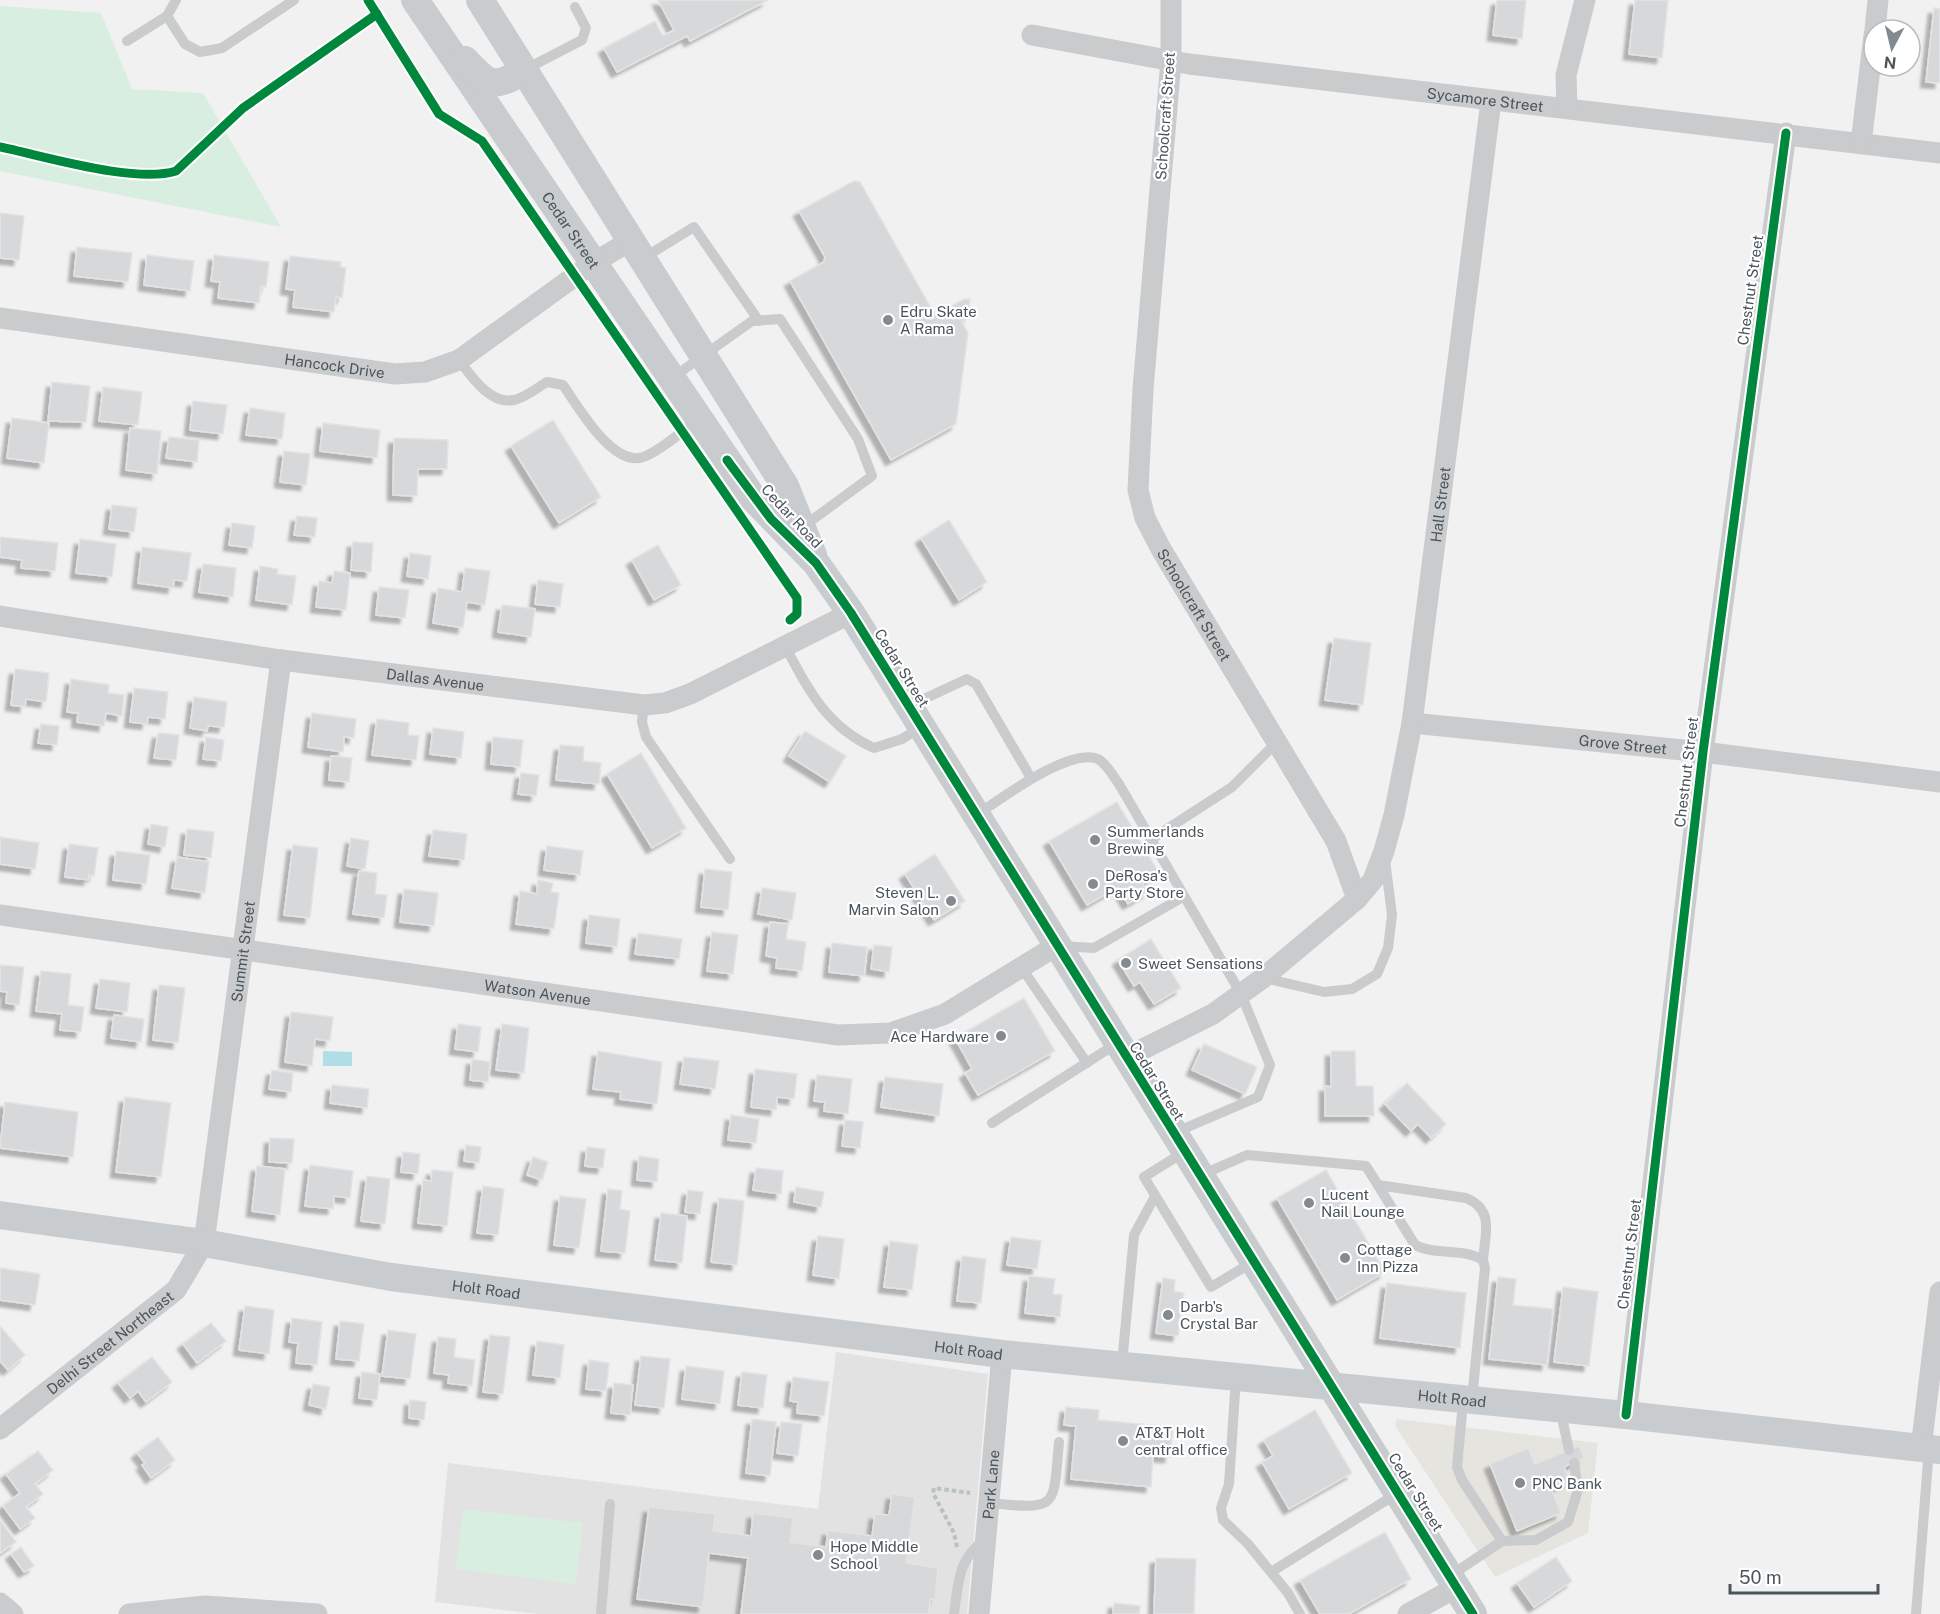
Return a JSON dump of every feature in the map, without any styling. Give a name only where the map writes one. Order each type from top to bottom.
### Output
[{"type":"main road","name":"Cedar Street","points":[[415,0],[728,460]]},
{"type":"main road","points":[[480,0],[704,358]]},
{"type":"main road","points":[[430,24],[485,80],[502,83],[524,70]]},
{"type":"main road","name":"Cedar Road","points":[[704,358],[785,486],[796,532]]},
{"type":"main road","name":"Cedar Road","points":[[728,460],[753,498],[796,532],[816,563]]},
{"type":"main road","name":"Cedar Street","points":[[816,563],[851,613],[1121,1051],[1332,1385],[1473,1614]]},
{"type":"main road","name":"Holt Road","points":[[0,1215],[204,1243],[391,1276],[1002,1354],[1560,1408],[1930,1449]]},
{"type":"street","name":"Schoolcraft Street","points":[[1172,0],[1171,61],[1144,378],[1138,490],[1145,518],[1161,549],[1336,841],[1357,899]]},
{"type":"street","points":[[1567,108],[1566,75],[1585,0]]},
{"type":"street","points":[[1876,18],[1878,0]]},
{"type":"street","name":"Sycamore Street","points":[[1032,35],[1171,61],[1940,153]]},
{"type":"street","points":[[1861,142],[1869,78]]},
{"type":"street","name":"Hall Street","points":[[1357,899],[1373,880],[1384,851],[1394,815],[1412,723],[1491,101]]},
{"type":"street","name":"Chestnut Street","points":[[1626,1415],[1703,752],[1786,133]]},
{"type":"street","name":"Hancock Drive","points":[[0,318],[395,374],[425,372],[459,360],[593,263],[636,250]]},
{"type":"street","name":"Dallas Avenue","points":[[0,616],[281,660],[644,705],[665,703],[690,694],[851,613]]},
{"type":"street","name":"Summit Street","points":[[204,1243],[281,660]]},
{"type":"street","name":"Grove Street","points":[[1412,723],[1703,752],[1940,782]]},
{"type":"street","points":[[1121,1051],[1213,1014],[1263,978],[1357,899]]},
{"type":"street","name":"Watson Avenue","points":[[0,915],[826,1034],[857,1036],[891,1033],[945,1014],[1056,946]]},
{"type":"street","name":"Delhi Street Northeast","points":[[0,1429],[176,1290],[204,1243]]},
{"type":"street","points":[[1930,1449],[1940,1292]]},
{"type":"street","name":"Park Lane","points":[[979,1614],[986,1538],[981,1498],[1002,1354]]},
{"type":"street","points":[[1408,1614],[1454,1582]]},
{"type":"street","points":[[0,1603],[13,1614]]},
{"type":"street","points":[[129,1614],[205,1606],[317,1614]]},
{"type":"lane","points":[[127,41],[167,16],[176,0]]},
{"type":"lane","points":[[167,16],[185,44],[193,50],[207,52],[228,44],[294,0]]},
{"type":"lane","points":[[524,70],[582,40],[586,28],[575,7]]},
{"type":"lane","points":[[636,250],[694,227],[759,321]]},
{"type":"lane","points":[[672,378],[704,358],[752,321],[780,319],[858,439],[872,476],[796,532]]},
{"type":"lane","points":[[459,360],[477,384],[500,399],[513,401],[547,382],[563,385],[600,436],[615,452],[625,457],[645,456],[699,418]]},
{"type":"lane","points":[[785,646],[813,699],[850,737],[874,748],[902,739],[914,717],[967,679],[976,684],[1031,778]]},
{"type":"lane","points":[[644,705],[642,722],[646,737],[730,859]]},
{"type":"lane","points":[[1150,840],[1233,787],[1277,742]]},
{"type":"lane","points":[[976,816],[1031,778],[1085,756],[1100,760],[1119,784],[1241,994],[1270,1065],[1258,1097],[1178,1142],[1144,1177],[1211,1287],[1254,1262]]},
{"type":"lane","points":[[1263,978],[1324,992],[1352,989],[1377,974],[1389,948],[1392,915],[1384,851]]},
{"type":"lane","points":[[1056,946],[1094,948],[1183,897]]},
{"type":"lane","points":[[1021,967],[1087,1063]]},
{"type":"lane","points":[[992,1123],[1087,1063],[1121,1051]]},
{"type":"lane","points":[[1199,1176],[1247,1155],[1366,1166],[1415,1245],[1425,1250],[1474,1255],[1483,1260]]},
{"type":"lane","points":[[1378,1185],[1466,1198],[1479,1203],[1485,1211],[1482,1319],[1457,1467],[1462,1480],[1502,1541]]},
{"type":"lane","points":[[1122,1365],[1134,1234],[1155,1196]]},
{"type":"lane","points":[[1236,1376],[1230,1484],[1221,1508],[1223,1520],[1271,1572],[1288,1593],[1300,1614]]},
{"type":"lane","points":[[1560,1408],[1569,1450]]},
{"type":"lane","points":[[981,1498],[1029,1507],[1040,1506],[1051,1500],[1055,1491],[1059,1442]]},
{"type":"lane","points":[[1916,1614],[1930,1449]]},
{"type":"lane","points":[[1454,1582],[1502,1541],[1536,1540],[1568,1522],[1578,1490],[1574,1462]]},
{"type":"lane","points":[[1271,1572],[1398,1493]]},
{"type":"lane","points":[[601,1614],[610,1504]]},
{"type":"lane","points":[[954,1614],[960,1570],[969,1551],[986,1538]]},
{"type":"path","points":[[957,1551],[954,1533],[933,1493],[934,1488],[981,1498]]},
{"type":"shaded area","points":[[836,1352],[988,1374],[967,1614],[538,1614],[435,1602],[448,1463],[818,1509]]},
{"type":"shaded area","points":[[1397,1419],[1598,1443],[1588,1533],[1495,1577],[1395,1426]]},
{"type":"green space","points":[[0,6],[101,13],[132,89],[203,93],[281,227],[0,171]]},
{"type":"green space","points":[[463,1509],[583,1523],[576,1584],[456,1569]]},
{"type":"water","points":[[323,1051],[352,1052],[352,1066],[323,1066]]},
{"type":"building","points":[[658,0],[768,0],[690,41],[687,36],[617,72],[604,48],[655,21],[663,36],[674,30]]},
{"type":"building","points":[[1497,0],[1526,0],[1522,39],[1493,35]]},
{"type":"building","points":[[1635,0],[1668,0],[1662,58],[1629,54]]},
{"type":"building","points":[[1934,8],[1940,9],[1940,83],[1926,82]]},
{"type":"building","name":"Edru Skate A Rama","points":[[854,181],[860,182],[935,315],[964,299],[970,299],[968,318],[962,322],[968,333],[956,424],[891,460],[790,281],[824,262],[825,257],[799,211]]},
{"type":"building","points":[[0,213],[24,216],[19,260],[0,258]]},
{"type":"building","points":[[77,247],[132,253],[128,282],[74,276]]},
{"type":"building","points":[[147,255],[194,261],[190,291],[144,285]]},
{"type":"building","points":[[214,255],[269,262],[266,287],[261,286],[259,303],[218,298],[220,282],[211,281]]},
{"type":"building","points":[[290,256],[341,262],[340,267],[346,268],[342,298],[336,297],[334,312],[293,307],[295,290],[286,289]]},
{"type":"building","points":[[52,382],[90,386],[86,422],[48,421]]},
{"type":"building","points":[[103,387],[142,392],[138,425],[99,421]]},
{"type":"building","points":[[193,401],[227,405],[223,434],[190,430]]},
{"type":"building","points":[[250,408],[285,413],[282,439],[246,435]]},
{"type":"building","points":[[12,418],[49,423],[44,463],[7,458]]},
{"type":"building","points":[[553,420],[601,497],[559,523],[511,446]]},
{"type":"building","points":[[323,423],[380,430],[377,458],[320,451]]},
{"type":"building","points":[[130,428],[161,431],[157,474],[126,470]]},
{"type":"building","points":[[169,437],[199,440],[197,462],[166,458]]},
{"type":"building","points":[[394,438],[448,440],[447,469],[418,469],[417,496],[393,495]]},
{"type":"building","points":[[284,451],[310,454],[306,485],[280,482]]},
{"type":"building","points":[[112,505],[137,508],[134,532],[109,529]]},
{"type":"building","points":[[297,516],[317,518],[315,537],[294,535]]},
{"type":"building","points":[[949,520],[987,582],[959,600],[921,538]]},
{"type":"building","points":[[232,523],[255,526],[252,548],[229,545]]},
{"type":"building","points":[[0,537],[58,543],[55,571],[21,568],[22,560],[0,557]]},
{"type":"building","points":[[80,539],[116,544],[112,577],[76,573]]},
{"type":"building","points":[[353,542],[373,543],[371,572],[351,570]]},
{"type":"building","points":[[658,545],[681,585],[654,600],[632,560]]},
{"type":"building","points":[[142,547],[191,553],[187,581],[174,580],[173,588],[138,583]]},
{"type":"building","points":[[410,553],[431,556],[428,579],[407,576]]},
{"type":"building","points":[[203,564],[236,568],[233,597],[199,592]]},
{"type":"building","points":[[260,566],[278,569],[277,574],[296,576],[292,605],[256,600]]},
{"type":"building","points":[[465,568],[490,571],[485,605],[467,602],[463,628],[433,623],[438,588],[462,592]]},
{"type":"building","points":[[334,571],[350,573],[346,610],[316,607],[319,581],[332,583]]},
{"type":"building","points":[[538,580],[563,584],[560,607],[535,604]]},
{"type":"building","points":[[379,587],[409,590],[405,618],[376,615]]},
{"type":"building","points":[[502,605],[535,609],[531,637],[498,632]]},
{"type":"building","points":[[1334,638],[1371,643],[1363,705],[1325,700]]},
{"type":"building","points":[[15,669],[49,673],[46,702],[26,699],[25,707],[11,705]]},
{"type":"building","points":[[71,679],[109,685],[108,693],[124,695],[122,716],[106,713],[104,726],[77,722],[78,713],[67,712]]},
{"type":"building","points":[[134,688],[168,692],[165,719],[148,717],[147,724],[130,722]]},
{"type":"building","points":[[194,697],[227,702],[224,727],[208,726],[207,731],[190,728]]},
{"type":"building","points":[[312,713],[356,719],[354,738],[344,737],[343,752],[308,747]]},
{"type":"building","points":[[377,719],[409,723],[408,735],[419,736],[416,760],[372,755]]},
{"type":"building","points":[[41,724],[59,726],[57,745],[38,743]]},
{"type":"building","points":[[433,728],[464,732],[461,758],[430,754]]},
{"type":"building","points":[[805,731],[846,756],[830,782],[789,756]]},
{"type":"building","points":[[158,733],[179,735],[176,760],[154,758]]},
{"type":"building","points":[[206,737],[224,740],[221,761],[203,759]]},
{"type":"building","points":[[493,737],[523,740],[520,767],[491,764]]},
{"type":"building","points":[[560,745],[584,747],[583,761],[601,763],[599,784],[556,780]]},
{"type":"building","points":[[641,753],[686,828],[652,848],[607,774]]},
{"type":"building","points":[[331,756],[352,758],[349,782],[329,780]]},
{"type":"building","points":[[521,773],[539,775],[536,796],[518,794]]},
{"type":"building","points":[[1117,802],[1159,873],[1142,884],[1148,892],[1128,904],[1118,887],[1087,905],[1049,841]]},
{"type":"building","points":[[151,824],[168,827],[165,847],[148,844]]},
{"type":"building","points":[[187,829],[214,832],[211,858],[184,855]]},
{"type":"building","points":[[433,830],[467,834],[464,860],[429,856]]},
{"type":"building","points":[[0,837],[39,843],[35,869],[0,864]]},
{"type":"building","points":[[351,838],[369,841],[365,869],[347,866]]},
{"type":"building","points":[[69,844],[98,848],[94,876],[89,875],[89,880],[65,877]]},
{"type":"building","points":[[293,845],[318,848],[310,918],[284,915]]},
{"type":"building","points":[[547,846],[583,851],[580,875],[544,870]]},
{"type":"building","points":[[116,851],[150,855],[146,884],[113,880]]},
{"type":"building","points":[[935,854],[965,901],[934,920],[905,874]]},
{"type":"building","points":[[177,857],[209,862],[205,893],[172,888]]},
{"type":"building","points":[[705,869],[732,872],[728,910],[701,907]]},
{"type":"building","points":[[359,871],[377,873],[375,894],[387,895],[384,918],[353,914]]},
{"type":"building","points":[[538,880],[553,883],[551,892],[559,893],[554,929],[516,924],[520,891],[537,894]]},
{"type":"building","points":[[762,888],[796,893],[792,920],[758,914]]},
{"type":"building","points":[[404,889],[438,893],[434,926],[400,922]]},
{"type":"building","points":[[589,915],[620,919],[617,947],[586,943]]},
{"type":"building","points":[[770,922],[788,924],[786,939],[806,942],[802,971],[776,968],[777,958],[766,956]]},
{"type":"building","points":[[712,932],[738,935],[733,974],[707,971]]},
{"type":"building","points":[[638,933],[682,939],[679,959],[635,954]]},
{"type":"building","points":[[1151,939],[1181,988],[1154,1004],[1140,982],[1134,986],[1118,960]]},
{"type":"building","points":[[832,943],[867,947],[864,976],[829,972]]},
{"type":"building","points":[[874,945],[892,947],[889,972],[871,969]]},
{"type":"building","points":[[0,965],[24,967],[19,1005],[6,1003],[7,992],[0,991]]},
{"type":"building","points":[[41,971],[71,974],[68,1005],[84,1007],[81,1032],[60,1030],[62,1014],[36,1011]]},
{"type":"building","points":[[100,979],[130,983],[127,1012],[96,1008]]},
{"type":"building","points":[[159,985],[185,988],[178,1043],[153,1040]]},
{"type":"building","points":[[1024,998],[1055,1051],[978,1095],[965,1073],[972,1069],[955,1038]]},
{"type":"building","points":[[291,1012],[333,1017],[330,1041],[315,1039],[312,1066],[285,1062]]},
{"type":"building","points":[[114,1015],[144,1019],[141,1042],[111,1038]]},
{"type":"building","points":[[458,1024],[481,1027],[478,1052],[455,1049]]},
{"type":"building","points":[[502,1024],[529,1028],[524,1073],[496,1070]]},
{"type":"building","points":[[1204,1044],[1257,1067],[1245,1094],[1192,1070]]},
{"type":"building","points":[[598,1051],[662,1062],[657,1104],[620,1099],[621,1092],[593,1089]]},
{"type":"building","points":[[1331,1051],[1355,1051],[1356,1086],[1373,1086],[1374,1116],[1325,1116],[1325,1086],[1331,1087]]},
{"type":"building","points":[[684,1057],[719,1061],[715,1089],[680,1084]]},
{"type":"building","points":[[472,1059],[490,1062],[488,1082],[470,1080]]},
{"type":"building","points":[[755,1069],[797,1074],[794,1099],[777,1097],[776,1110],[751,1107]]},
{"type":"building","points":[[272,1070],[293,1073],[291,1092],[269,1089]]},
{"type":"building","points":[[817,1075],[852,1079],[848,1114],[824,1111],[825,1102],[814,1101]]},
{"type":"building","points":[[885,1077],[943,1084],[939,1116],[881,1107]]},
{"type":"building","points":[[1407,1083],[1446,1124],[1431,1138],[1418,1124],[1411,1131],[1385,1104]]},
{"type":"building","points":[[332,1085],[369,1089],[367,1108],[330,1103]]},
{"type":"building","points":[[125,1097],[171,1103],[161,1177],[116,1172]]},
{"type":"building","points":[[5,1102],[78,1112],[73,1157],[0,1148]]},
{"type":"building","points":[[731,1115],[759,1119],[756,1143],[728,1140]]},
{"type":"building","points":[[845,1120],[863,1122],[860,1148],[842,1146]]},
{"type":"building","points":[[270,1138],[294,1139],[292,1163],[269,1162]]},
{"type":"building","points":[[466,1145],[481,1147],[479,1163],[464,1161]]},
{"type":"building","points":[[587,1147],[605,1149],[603,1168],[585,1166]]},
{"type":"building","points":[[403,1152],[420,1154],[418,1174],[401,1172]]},
{"type":"building","points":[[639,1156],[659,1159],[657,1182],[637,1180]]},
{"type":"building","points":[[533,1157],[548,1162],[542,1180],[527,1175]]},
{"type":"building","points":[[310,1165],[353,1171],[350,1198],[334,1196],[333,1209],[305,1206]]},
{"type":"building","points":[[257,1166],[285,1169],[280,1215],[252,1211]]},
{"type":"building","points":[[756,1168],[783,1171],[781,1194],[753,1190]]},
{"type":"building","points":[[432,1170],[453,1172],[447,1226],[418,1223],[423,1180],[431,1181]]},
{"type":"building","points":[[1326,1170],[1385,1272],[1337,1300],[1277,1198]]},
{"type":"building","points":[[367,1176],[390,1179],[385,1224],[361,1221]]},
{"type":"building","points":[[483,1186],[504,1189],[498,1235],[477,1233]]},
{"type":"building","points":[[796,1187],[824,1192],[821,1207],[794,1202]]},
{"type":"building","points":[[608,1189],[622,1191],[620,1209],[630,1211],[625,1253],[601,1251]]},
{"type":"building","points":[[688,1190],[703,1192],[700,1214],[685,1212]]},
{"type":"building","points":[[560,1196],[586,1199],[579,1248],[554,1245]]},
{"type":"building","points":[[719,1198],[744,1201],[737,1265],[711,1262]]},
{"type":"building","points":[[661,1213],[687,1216],[682,1263],[655,1260]]},
{"type":"building","points":[[818,1236],[844,1239],[839,1279],[813,1275]]},
{"type":"building","points":[[1011,1237],[1041,1241],[1037,1269],[1007,1265]]},
{"type":"building","points":[[890,1241],[918,1245],[912,1290],[884,1287]]},
{"type":"building","points":[[962,1256],[986,1259],[981,1303],[957,1301]]},
{"type":"building","points":[[0,1268],[40,1274],[35,1305],[0,1300]]},
{"type":"building","points":[[1029,1276],[1055,1279],[1053,1294],[1062,1295],[1060,1317],[1025,1313]]},
{"type":"building","points":[[1498,1277],[1516,1279],[1513,1305],[1553,1309],[1547,1365],[1489,1359]]},
{"type":"building","points":[[1163,1278],[1175,1280],[1174,1291],[1184,1293],[1178,1336],[1156,1333]]},
{"type":"building","points":[[1387,1283],[1466,1293],[1460,1348],[1380,1338]]},
{"type":"building","points":[[1563,1287],[1598,1292],[1589,1366],[1554,1362]]},
{"type":"building","points":[[245,1306],[274,1310],[269,1354],[239,1350]]},
{"type":"building","points":[[292,1318],[322,1322],[317,1365],[296,1363],[298,1343],[289,1342]]},
{"type":"building","points":[[340,1321],[364,1324],[359,1361],[336,1359]]},
{"type":"building","points":[[211,1323],[226,1341],[197,1363],[183,1344]]},
{"type":"building","points":[[0,1326],[25,1355],[8,1370],[0,1361]]},
{"type":"building","points":[[388,1330],[416,1334],[410,1379],[382,1376]]},
{"type":"building","points":[[490,1335],[510,1337],[503,1394],[483,1392]]},
{"type":"building","points":[[438,1337],[456,1339],[454,1357],[475,1360],[472,1386],[448,1383],[449,1375],[434,1373]]},
{"type":"building","points":[[537,1341],[564,1345],[560,1378],[533,1375]]},
{"type":"building","points":[[641,1356],[670,1359],[664,1408],[635,1405]]},
{"type":"building","points":[[152,1357],[172,1382],[146,1402],[138,1391],[130,1398],[118,1383]]},
{"type":"building","points":[[589,1360],[609,1363],[606,1391],[586,1389]]},
{"type":"building","points":[[686,1366],[724,1371],[720,1404],[682,1399]]},
{"type":"building","points":[[362,1372],[380,1374],[377,1400],[359,1398]]},
{"type":"building","points":[[742,1372],[767,1375],[763,1408],[738,1405]]},
{"type":"building","points":[[793,1377],[829,1382],[824,1416],[797,1413],[798,1402],[790,1401]]},
{"type":"building","points":[[614,1383],[633,1385],[630,1415],[611,1413]]},
{"type":"building","points":[[313,1384],[330,1387],[326,1409],[309,1405]]},
{"type":"building","points":[[410,1400],[426,1402],[424,1420],[409,1418]]},
{"type":"building","name":"AT&T Holt central office","points":[[1066,1407],[1099,1410],[1098,1420],[1173,1427],[1170,1457],[1153,1456],[1151,1487],[1071,1479],[1076,1426],[1064,1425]]},
{"type":"building","points":[[1315,1410],[1352,1473],[1289,1509],[1262,1462],[1273,1456],[1264,1440]]},
{"type":"building","points":[[752,1419],[776,1422],[770,1476],[746,1473]]},
{"type":"building","points":[[781,1422],[802,1424],[798,1456],[777,1453]]},
{"type":"building","points":[[158,1437],[175,1460],[151,1478],[142,1465],[145,1463],[137,1453]]},
{"type":"building","points":[[1579,1446],[1584,1458],[1564,1467],[1569,1481],[1551,1489],[1561,1513],[1517,1531],[1490,1464],[1528,1448],[1535,1464]]},
{"type":"building","points":[[38,1451],[53,1470],[35,1484],[43,1494],[26,1507],[35,1518],[20,1529],[3,1506],[20,1493],[6,1474]]},
{"type":"building","name":"Hope Middle School","points":[[892,1494],[915,1497],[906,1563],[938,1568],[935,1599],[930,1599],[929,1614],[741,1614],[748,1558],[709,1553],[703,1607],[637,1599],[649,1507],[715,1514],[713,1531],[751,1536],[753,1513],[793,1518],[790,1542],[826,1547],[828,1530],[872,1536],[875,1514],[889,1515]]},
{"type":"building","points":[[0,1520],[16,1542],[0,1553]]},
{"type":"building","points":[[1385,1532],[1411,1579],[1349,1614],[1320,1614],[1300,1580]]},
{"type":"building","points":[[21,1547],[34,1566],[24,1572],[11,1554]]},
{"type":"building","points":[[1556,1557],[1572,1581],[1534,1607],[1517,1583]]},
{"type":"building","points":[[1156,1558],[1196,1559],[1194,1614],[1154,1614]]},
{"type":"building","points":[[1114,1603],[1140,1606],[1139,1614],[1113,1614]]},
{"type":"cycle path","points":[[368,0],[439,114],[482,141],[797,598],[797,614],[790,620]]},
{"type":"cycle path","points":[[0,147],[114,171],[137,174],[176,171],[243,108],[377,14]]},
{"type":"cycle path","points":[[1626,1415],[1703,752],[1786,133]]},
{"type":"cycle path","points":[[727,460],[771,519],[816,563],[851,613],[1473,1614]]},
{"type":"place","name":"Edru Skate A Rama","points":[[888,320]]},
{"type":"place","name":"Summerlands Brewing","points":[[1095,840]]},
{"type":"place","name":"DeRosa's Party Store","points":[[1093,884]]},
{"type":"place","name":"Steven L. Marvin Salon","points":[[951,901]]},
{"type":"place","name":"Sweet Sensations","points":[[1126,963]]},
{"type":"place","name":"Ace Hardware","points":[[1001,1036]]},
{"type":"place","name":"Lucent Nail Lounge","points":[[1309,1203]]},
{"type":"place","name":"Cottage Inn Pizza","points":[[1345,1258]]},
{"type":"place","name":"Darb's Crystal Bar","points":[[1168,1315]]},
{"type":"place","name":"AT&T Holt central office","points":[[1123,1441]]},
{"type":"place","name":"PNC Bank","points":[[1520,1483]]},
{"type":"place","name":"Hope Middle School","points":[[818,1555]]}]
